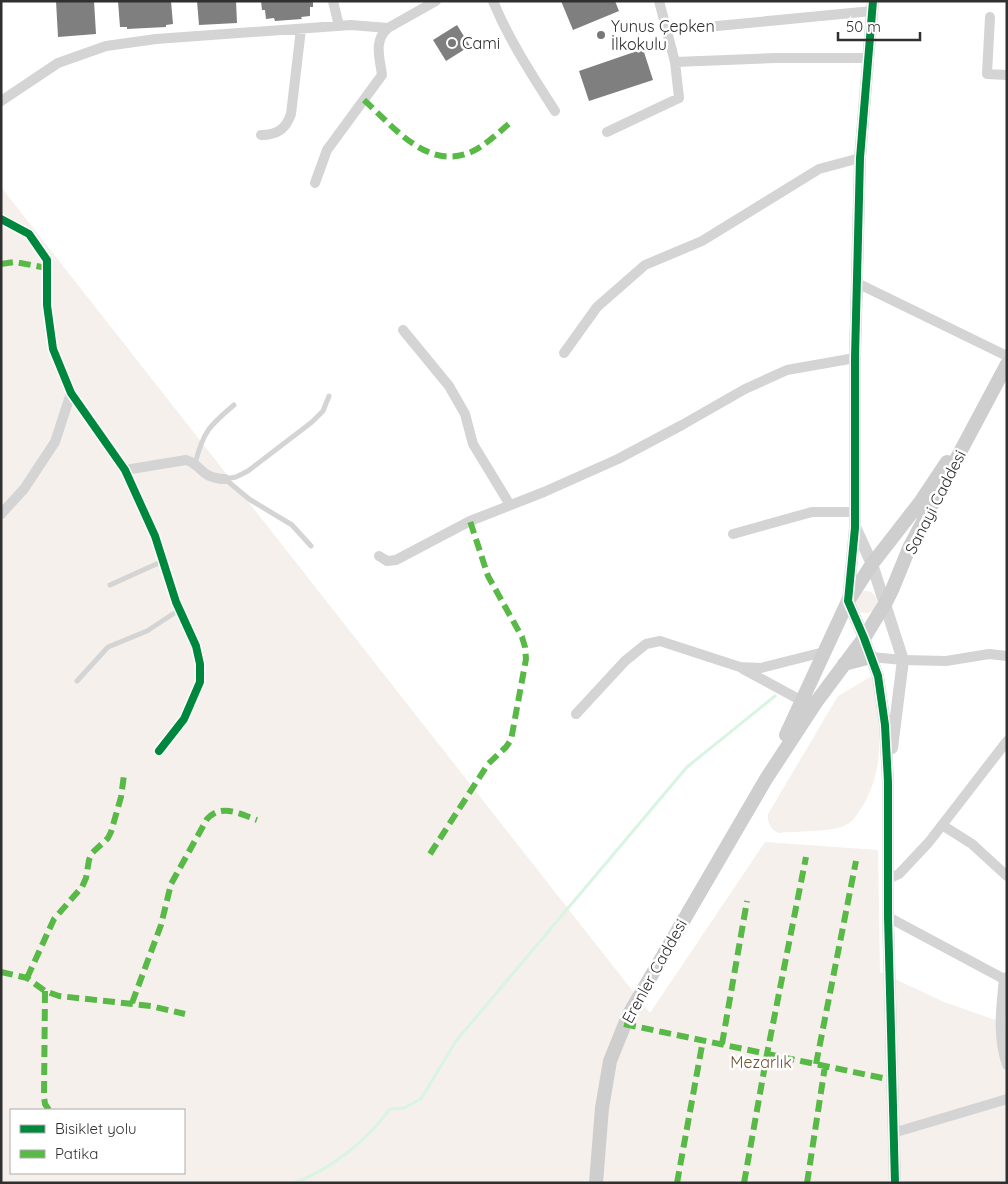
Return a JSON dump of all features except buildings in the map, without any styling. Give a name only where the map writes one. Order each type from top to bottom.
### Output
[{"type":"main road","name":"Sanayi Caddesi","points":[[886,602],[910,546],[985,402],[1007,364]]},
{"type":"main road","name":"Sanayi Caddesi","points":[[848,601],[872,564],[921,501],[985,402]]},
{"type":"main road","name":"Erenler Caddesi","points":[[766,779],[848,601]]},
{"type":"main road","name":"Erenler Caddesi","points":[[596,1183],[602,1108],[610,1061],[628,1014],[766,779],[817,701],[864,638],[886,602]]},
{"type":"main road","points":[[844,664],[871,657]]},
{"type":"street","points":[[333,1],[339,26]]},
{"type":"street","points":[[314,183],[327,150],[382,75],[378,45],[379,38],[388,28],[436,1]]},
{"type":"street","points":[[493,1],[523,62],[555,111]]},
{"type":"street","points":[[607,132],[679,98],[675,62],[659,1]]},
{"type":"street","points":[[717,26],[872,6],[860,158],[855,358],[855,528],[848,601],[878,676],[885,725],[888,782],[888,917],[895,1183]]},
{"type":"street","points":[[990,17],[987,74],[1007,75]]},
{"type":"street","points":[[1,101],[58,63],[106,46],[156,39],[339,26],[388,28]]},
{"type":"street","points":[[261,135],[276,133],[288,122],[291,114],[301,29]]},
{"type":"street","points":[[675,62],[775,58],[867,58]]},
{"type":"street","points":[[564,353],[597,307],[644,265],[702,241],[819,170],[860,158]]},
{"type":"street","points":[[1,219],[28,234],[46,260],[47,305],[54,349],[71,393],[125,470],[155,536],[179,610],[196,646],[200,664],[200,682],[184,719],[159,751]]},
{"type":"street","points":[[857,283],[1007,356]]},
{"type":"street","points":[[403,330],[449,386],[464,414],[473,444],[510,504]]},
{"type":"street","points":[[380,556],[387,561],[396,560],[470,521],[544,492],[618,459],[745,389],[787,370],[855,358]]},
{"type":"street","points":[[1,514],[24,488],[55,442],[71,393]]},
{"type":"street","points":[[125,470],[186,460],[194,464],[207,476],[215,479],[225,479]]},
{"type":"street","points":[[733,534],[812,512],[855,512]]},
{"type":"street","points":[[855,528],[872,564],[886,602],[903,660],[888,782]]},
{"type":"street","points":[[576,714],[625,661],[646,644],[660,641],[740,667],[802,701]]},
{"type":"street","points":[[740,667],[761,668],[824,652]]},
{"type":"street","points":[[871,657],[946,661],[989,654],[1007,656]]},
{"type":"street","points":[[888,879],[899,874],[942,824],[1007,741]]},
{"type":"street","points":[[942,824],[972,844],[1007,876]]},
{"type":"street","points":[[888,917],[1006,978],[999,1025],[1001,1043],[1007,1065]]},
{"type":"street","points":[[893,1133],[1007,1100]]},
{"type":"lane","points":[[225,479],[236,477],[248,471],[312,422],[323,411],[329,396]]},
{"type":"lane","points":[[194,464],[206,430],[234,404]]},
{"type":"lane","points":[[225,479],[249,499],[292,525],[311,546]]},
{"type":"lane","points":[[110,585],[163,561]]},
{"type":"lane","points":[[77,681],[108,646],[147,630],[179,610]]},
{"type":"green space","name":"Mezarlık","points":[[1,187],[650,1013],[765,842],[878,850],[880,972],[944,1002],[1007,1024],[1007,1183],[1,1183]]},
{"type":"green space","points":[[866,591],[874,594],[877,602],[874,610],[866,613],[858,610],[855,602],[858,594]]},
{"type":"green space","points":[[872,676],[879,726],[878,759],[870,791],[862,807],[850,822],[838,828],[776,832],[769,823],[768,814],[838,696]]},
{"type":"waterway","points":[[294,1183],[322,1170],[347,1153],[370,1133],[390,1109],[404,1108],[421,1099],[456,1041],[687,767],[775,696]]},
{"type":"marked path","points":[[364,100],[412,143],[425,151],[440,156],[455,156],[476,150],[511,122]]},
{"type":"marked path","points":[[1,264],[15,262],[47,268]]},
{"type":"marked path","points":[[430,854],[488,764],[511,740],[526,659],[522,637],[488,576],[470,521]]},
{"type":"marked path","points":[[27,978],[54,919],[82,887],[92,853],[108,838],[111,832],[121,797],[124,775]]},
{"type":"marked path","points":[[132,1003],[161,925],[171,884],[207,819],[213,814],[231,811],[257,820]]},
{"type":"marked path","points":[[744,1183],[767,1054],[806,857]]},
{"type":"marked path","points":[[816,1064],[856,861]]},
{"type":"marked path","points":[[722,1044],[747,901]]},
{"type":"marked path","points":[[1,972],[27,978],[45,991],[59,996],[151,1006],[185,1014]]},
{"type":"marked path","points":[[45,991],[44,1097],[48,1109]]},
{"type":"marked path","points":[[624,1024],[892,1080]]},
{"type":"marked path","points":[[677,1183],[703,1040]]},
{"type":"marked path","points":[[807,1183],[825,1066]]},
{"type":"cycle path","points":[[873,1],[860,158],[855,358],[855,528],[848,601],[878,676],[885,725],[888,782],[888,917],[895,1183]]},
{"type":"cycle path","points":[[1,219],[29,234],[47,260],[47,305],[53,349],[71,393],[125,470],[155,536],[176,602],[196,646],[200,664],[200,682],[184,719],[159,751]]},
{"type":"place","name":"Yunus Çepken İlkokulu","points":[[601,35]]},
{"type":"place","name":"Cami","points":[[452,43]]}]
